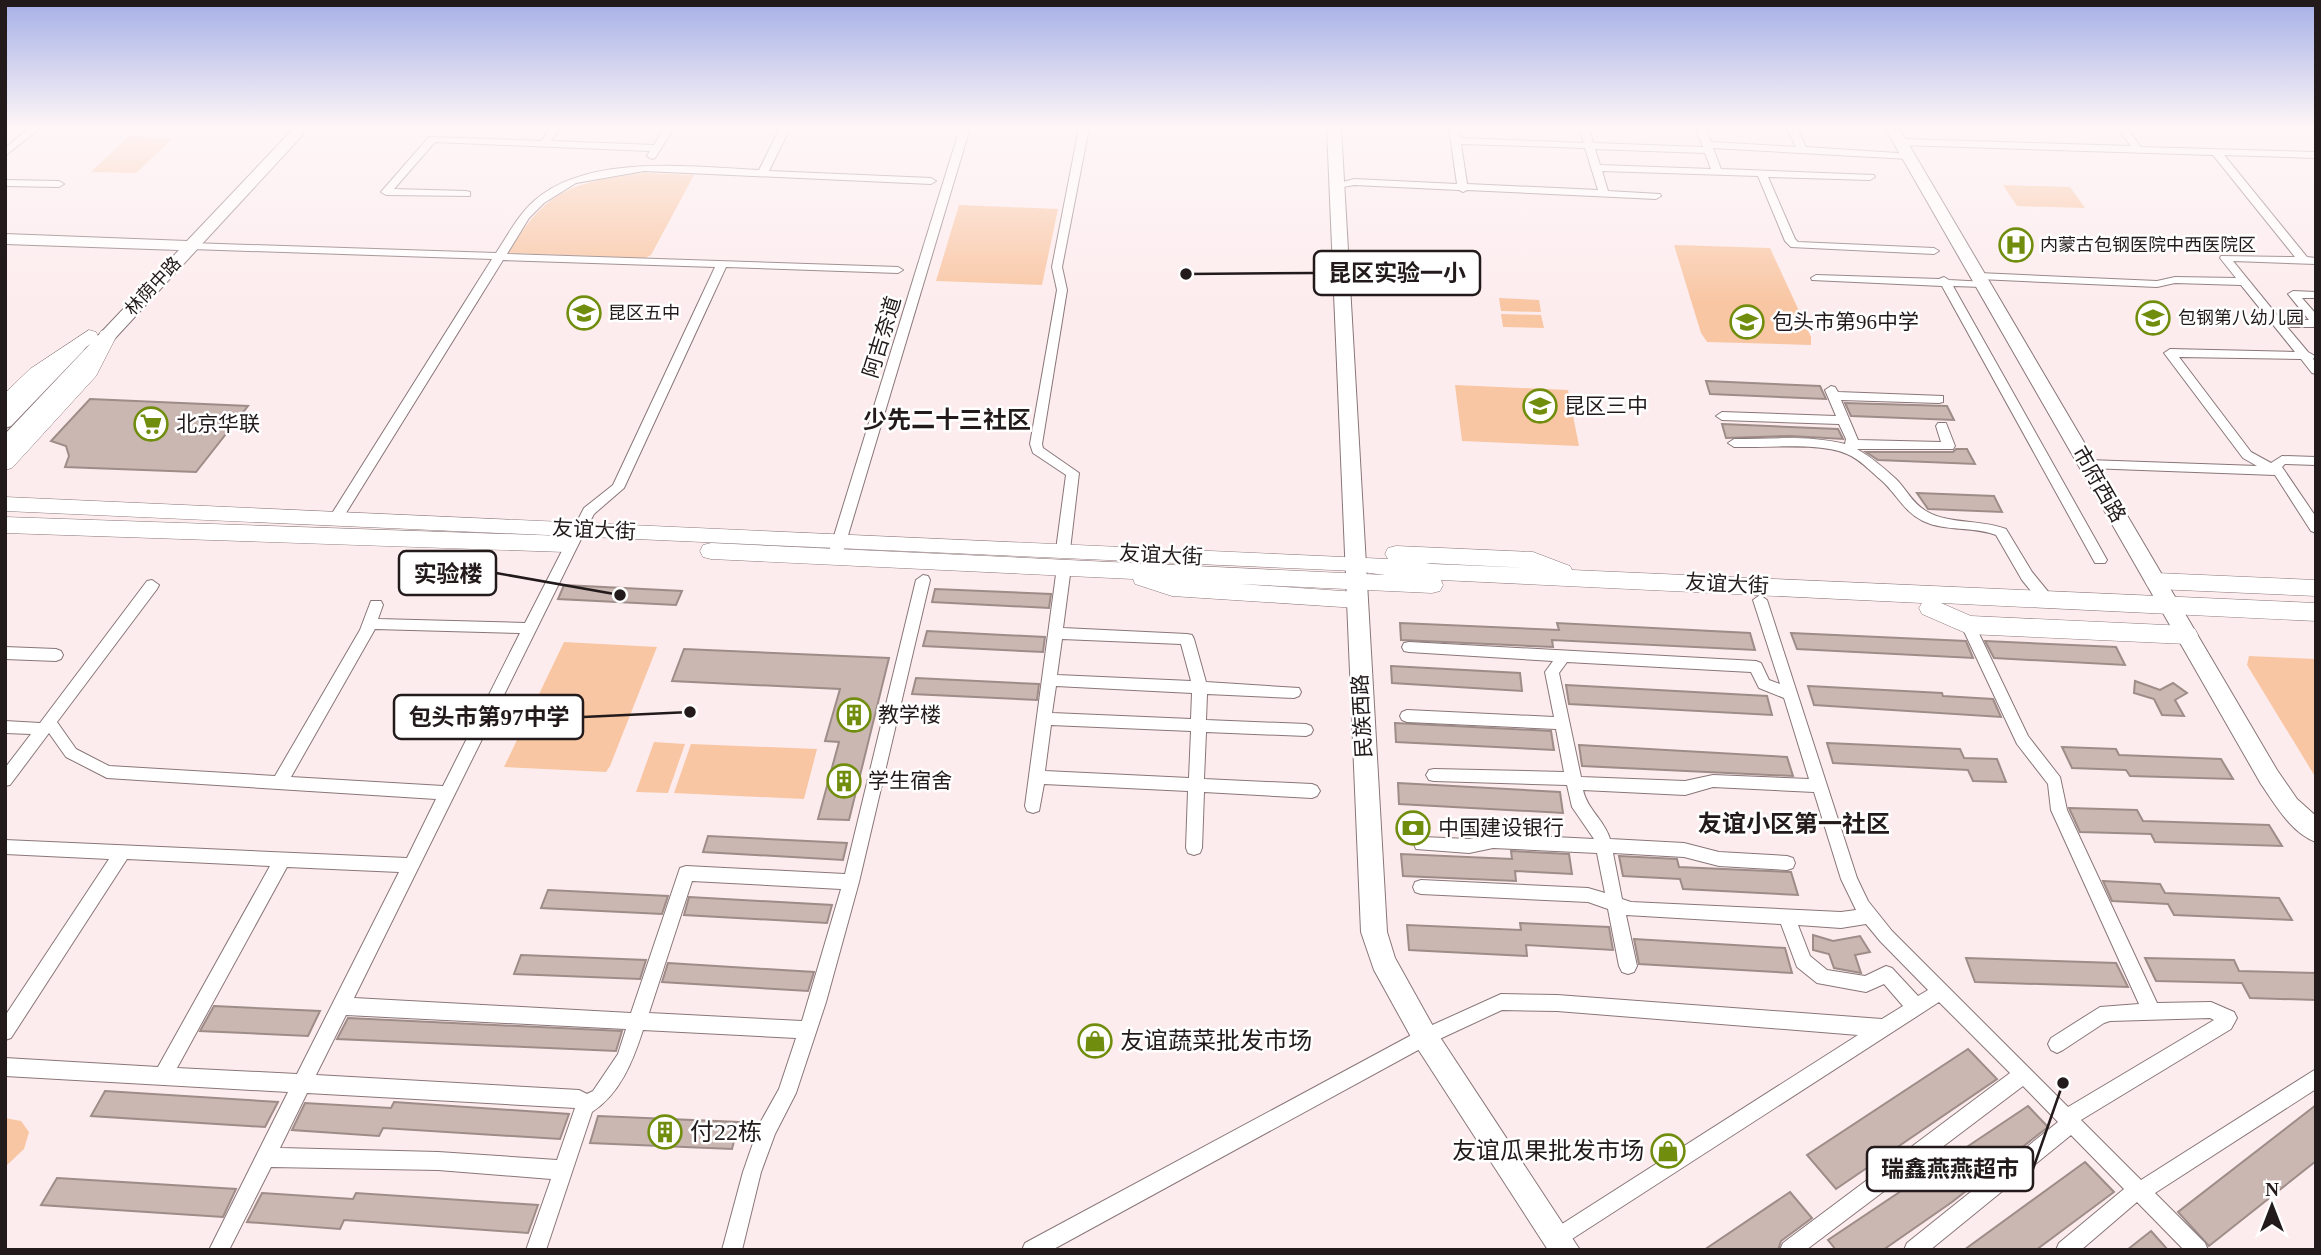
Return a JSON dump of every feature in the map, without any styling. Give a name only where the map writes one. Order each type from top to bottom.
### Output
[{"type":"main road","name":"林荫中路","points":[[183,246],[235,187]]},
{"type":"main road","name":"林荫中路","points":[[5,422],[98,335],[243,187]]},
{"type":"main road","name":"民族西路","points":[[1338,187],[1373,923],[1383,962],[1425,1037],[1562,1244]]},
{"type":"main road","name":"市府西路","points":[[1926,187],[2280,794],[2316,832]]},
{"type":"main road","points":[[5,239],[183,246]]},
{"type":"main road","name":"林荫中路","points":[[5,446],[98,335]]},
{"type":"main road","points":[[5,405],[37,373],[98,335]]},
{"type":"main road","points":[[5,463],[89,372],[98,335]]},
{"type":"main road","points":[[5,488],[159,497],[199,512]]},
{"type":"main road","name":"友谊大街","points":[[5,504],[335,518],[575,536],[1284,569],[1760,600],[2316,625]]},
{"type":"main road","name":"友谊大街","points":[[5,525],[185,532],[575,536]]},
{"type":"main road","points":[[5,538],[121,543],[185,532]]},
{"type":"main road","name":"友谊大街","points":[[1064,559],[1120,570],[1284,569]]},
{"type":"main road","points":[[1120,570],[1172,588],[1533,560],[1575,577]]},
{"type":"main road","name":"友谊大街","points":[[1432,578],[1575,577],[2045,598],[2178,620],[2316,612]]},
{"type":"main road","points":[[2156,582],[2316,588]]},
{"type":"main road","points":[[1930,608],[1968,625],[2178,620]]},
{"type":"street","points":[[391,187],[386,192],[466,194]]},
{"type":"street","points":[[335,518],[525,216],[540,201],[564,187]]},
{"type":"street","name":"阿吉奈道","points":[[837,548],[947,187]]},
{"type":"street","points":[[1033,806],[1056,633],[1073,473],[1037,450],[1036,444],[1062,290],[1057,267],[1073,187]]},
{"type":"street","points":[[1425,187],[1656,196]]},
{"type":"street","points":[[1602,187],[1604,194]]},
{"type":"street","points":[[1767,187],[1790,241],[1795,245],[1934,251]]},
{"type":"street","points":[[2244,187],[2303,260]]},
{"type":"street","points":[[183,246],[898,270]]},
{"type":"street","points":[[2316,261],[2225,258],[2278,323],[2310,356],[2316,370]]},
{"type":"street","points":[[219,1250],[575,536],[589,512],[618,488],[722,264]]},
{"type":"street","points":[[1816,278],[2157,284],[2175,280],[2245,282]]},
{"type":"street","points":[[1945,281],[2100,560]]},
{"type":"street","points":[[2316,295],[2293,294],[2316,323]]},
{"type":"street","points":[[2278,323],[2316,323]]},
{"type":"street","points":[[2277,471],[2248,455],[2170,352],[2310,356]]},
{"type":"street","points":[[1939,399],[1832,393],[1852,447],[1892,482],[1903,500],[1919,514],[1948,525],[1983,527],[2001,532],[2027,576],[2045,598]]},
{"type":"street","points":[[1722,416],[1843,420]]},
{"type":"street","points":[[1734,443],[1852,447],[1949,446],[1942,426]]},
{"type":"street","points":[[2316,461],[2277,461],[2275,466],[2316,528]]},
{"type":"street","points":[[2088,464],[2277,471]]},
{"type":"street","points":[[732,1250],[766,1130],[787,1093],[851,882],[923,580]]},
{"type":"street","points":[[5,780],[152,584]]},
{"type":"street","points":[[1760,600],[1849,879],[1869,916],[2198,1250]]},
{"type":"street","points":[[279,783],[370,624],[376,605]]},
{"type":"street","points":[[370,624],[530,628]]},
{"type":"street","points":[[1968,625],[2022,740],[2055,782],[2059,810],[2152,1012]]},
{"type":"street","points":[[1056,633],[1187,639],[1200,687],[1194,848]]},
{"type":"street","points":[[1409,647],[1756,667],[1765,684],[1791,695]]},
{"type":"street","points":[[5,653],[56,655]]},
{"type":"street","points":[[1559,655],[1559,666],[1552,672],[1573,781],[1580,807],[1601,835],[1618,907],[1628,966]]},
{"type":"street","points":[[1050,680],[1294,692]]},
{"type":"street","points":[[1407,716],[1562,723]]},
{"type":"street","points":[[1045,719],[1306,730]]},
{"type":"street","points":[[47,725],[71,753],[107,772],[447,793]]},
{"type":"street","points":[[5,727],[47,725]]},
{"type":"street","points":[[1434,775],[1685,788],[1713,781],[1820,786]]},
{"type":"street","points":[[1037,777],[1312,791]]},
{"type":"street","points":[[1422,844],[1469,846],[1493,841],[1684,850],[1718,859],[1787,863]]},
{"type":"street","points":[[5,847],[410,865]]},
{"type":"street","points":[[5,1031],[122,853]]},
{"type":"street","points":[[163,1075],[282,860]]},
{"type":"street","points":[[536,1250],[585,1106],[599,1097],[615,1078],[638,1022],[686,873],[851,882]]},
{"type":"street","points":[[1421,887],[1588,895],[1618,907],[1847,920],[1869,916]]},
{"type":"street","points":[[1787,917],[1807,967],[1829,980],[1866,984],[1886,974],[1916,1007]]},
{"type":"street","points":[[1562,1244],[1941,991]]},
{"type":"street","points":[[1032,1250],[1425,1037],[1492,1004],[1512,1001],[1883,1028]]},
{"type":"street","points":[[339,1006],[807,1030]]},
{"type":"street","points":[[1914,1250],[2070,1120],[2228,1021],[2223,1013],[2211,1010],[2100,1015],[2057,1044]]},
{"type":"street","points":[[5,1066],[579,1099],[585,1106]]},
{"type":"street","points":[[1800,1247],[2024,1074]]},
{"type":"street","points":[[2066,1250],[2139,1190],[2316,1078]]},
{"type":"street","points":[[264,1157],[438,1161],[562,1170]]},
{"type":"shaded area","points":[[576,187],[688,187],[651,255],[645,258],[508,253],[535,215],[564,192]]},
{"type":"shaded area","points":[[2004,187],[2070,187],[2085,208],[2017,206]]},
{"type":"shaded area","points":[[959,205],[1058,209],[1042,285],[936,281]]},
{"type":"shaded area","points":[[1674,245],[1770,248],[1811,337],[1811,345],[1707,342],[1701,333]]},
{"type":"shaded area","points":[[1499,298],[1539,300],[1541,312],[1501,311]]},
{"type":"shaded area","points":[[1501,314],[1541,315],[1544,328],[1503,327]]},
{"type":"shaded area","points":[[1455,385],[1568,390],[1579,446],[1462,441]]},
{"type":"shaded area","points":[[564,642],[657,647],[610,766],[606,772],[504,767]]},
{"type":"shaded area","points":[[2249,656],[2316,659],[2316,778],[2247,665]]},
{"type":"shaded area","points":[[654,742],[685,744],[668,793],[636,792]]},
{"type":"shaded area","points":[[691,744],[817,749],[804,799],[674,793]]},
{"type":"shaded area","points":[[5,1118],[21,1121],[29,1132],[24,1149],[5,1167]]},
{"type":"building","points":[[1706,381],[1820,386],[1826,399],[1710,394]]},
{"type":"building","name":"北京华联","points":[[90,399],[248,406],[196,472],[65,467],[69,456],[66,446],[51,441]]},
{"type":"building","points":[[1845,403],[1947,406],[1954,420],[1851,416]]},
{"type":"building","points":[[1722,424],[1838,429],[1843,439],[1790,436],[1726,438]]},
{"type":"building","points":[[1956,449],[1967,449],[1975,464],[1878,460],[1866,452],[1953,452]]},
{"type":"building","points":[[1917,493],[1994,496],[2002,512],[1928,509]]},
{"type":"building","points":[[564,585],[682,591],[676,605],[558,599]]},
{"type":"building","points":[[935,589],[1051,594],[1049,608],[932,602]]},
{"type":"building","points":[[1400,623],[1559,630],[1557,623],[1750,633],[1755,650],[1552,640],[1553,647],[1401,640]]},
{"type":"building","points":[[927,631],[1045,637],[1043,652],[923,646]]},
{"type":"building","points":[[1791,633],[1966,641],[1973,658],[1797,649]]},
{"type":"building","points":[[1985,641],[2116,647],[2125,665],[1994,658]]},
{"type":"building","name":"教学楼","points":[[684,649],[889,658],[849,820],[818,819],[839,742],[825,741],[840,689],[672,681]]},
{"type":"building","points":[[1391,666],[1520,673],[1522,691],[1392,683]]},
{"type":"building","points":[[916,678],[1039,684],[1037,700],[912,694]]},
{"type":"building","points":[[2135,681],[2160,690],[2173,683],[2187,693],[2175,700],[2184,716],[2162,715],[2154,699],[2134,693]]},
{"type":"building","points":[[1566,685],[1767,696],[1772,715],[1569,704]]},
{"type":"building","points":[[1808,686],[1942,693],[1943,696],[1993,699],[2001,717],[1814,705]]},
{"type":"building","points":[[1395,723],[1551,731],[1554,750],[1396,742]]},
{"type":"building","points":[[1827,743],[1960,749],[1964,758],[1997,759],[2006,782],[1973,781],[1968,770],[1833,763]]},
{"type":"building","points":[[1579,745],[1787,757],[1793,776],[1582,766]]},
{"type":"building","points":[[2062,747],[2116,749],[2119,755],[2221,759],[2233,779],[2130,776],[2126,770],[2072,768]]},
{"type":"building","points":[[1398,783],[1560,792],[1563,813],[1399,804]]},
{"type":"building","points":[[2069,808],[2137,810],[2143,821],[2269,825],[2282,846],[2155,842],[2151,834],[2080,832]]},
{"type":"building","points":[[708,836],[847,843],[843,860],[703,852]]},
{"type":"building","points":[[1511,851],[1569,854],[1572,874],[1515,871],[1516,881],[1403,876],[1401,854],[1512,859]]},
{"type":"building","points":[[1619,856],[1677,859],[1679,867],[1791,872],[1798,895],[1683,889],[1680,879],[1623,876]]},
{"type":"building","points":[[2103,881],[2160,884],[2165,893],[2279,898],[2292,920],[2174,915],[2168,904],[2112,901]]},
{"type":"building","points":[[548,890],[668,896],[662,914],[541,908]]},
{"type":"building","points":[[689,897],[832,905],[827,923],[684,915]]},
{"type":"building","points":[[1520,923],[1609,927],[1613,950],[1526,945],[1527,956],[1409,950],[1407,925],[1521,930]]},
{"type":"building","points":[[1813,935],[1833,941],[1860,936],[1870,952],[1855,955],[1861,973],[1834,968],[1829,954],[1813,950]]},
{"type":"building","points":[[1634,939],[1785,948],[1792,973],[1639,964]]},
{"type":"building","points":[[521,955],[646,960],[640,979],[514,974]]},
{"type":"building","points":[[1966,958],[2116,963],[2128,987],[1975,982]]},
{"type":"building","points":[[2145,958],[2234,960],[2239,971],[2316,973],[2316,1000],[2250,998],[2242,983],[2156,981]]},
{"type":"building","points":[[668,963],[814,972],[808,991],[662,982]]},
{"type":"building","points":[[214,1006],[320,1011],[308,1036],[200,1031]]},
{"type":"building","points":[[348,1018],[622,1031],[616,1051],[337,1039]]},
{"type":"building","points":[[1968,1049],[1997,1079],[1836,1189],[1807,1155]]},
{"type":"building","points":[[105,1091],[278,1102],[265,1127],[91,1116]]},
{"type":"building","points":[[394,1102],[569,1114],[560,1139],[383,1128],[379,1136],[292,1130],[305,1103],[391,1108]]},
{"type":"building","points":[[2316,1105],[2316,1161],[2209,1246],[2178,1212]]},
{"type":"building","points":[[2028,1106],[2048,1127],[1952,1202],[1883,1250],[1836,1250],[1828,1240]]},
{"type":"building","name":"付22栋","points":[[598,1116],[739,1122],[732,1149],[590,1143]]},
{"type":"building","points":[[2085,1162],[2114,1192],[2036,1250],[1964,1250]]},
{"type":"building","points":[[57,1178],[236,1189],[223,1217],[41,1205]]},
{"type":"building","points":[[1790,1192],[1812,1218],[1781,1241],[1778,1250],[1704,1250]]},
{"type":"building","points":[[262,1193],[353,1199],[356,1193],[538,1205],[528,1233],[344,1220],[340,1229],[247,1222]]},
{"type":"building","points":[[2151,1231],[2168,1250],[2127,1250]]},
{"type":"place","name":"内蒙古包钢医院中西医院区","points":[[2016,245]]},
{"type":"place","name":"昆区实验一小","points":[[1186,274]]},
{"type":"place","name":"昆区五中","points":[[584,313]]},
{"type":"place","name":"包钢第八幼儿园","points":[[2153,318]]},
{"type":"place","name":"包头市第96中学","points":[[1747,322]]},
{"type":"place","name":"昆区三中","points":[[1540,406]]},
{"type":"place","name":"北京华联","points":[[151,424]]},
{"type":"place","name":"实验楼","points":[[620,595]]},
{"type":"place","name":"包头市第97中学","points":[[690,712]]},
{"type":"place","name":"教学楼","points":[[854,715]]},
{"type":"place","name":"学生宿舍","points":[[844,781]]},
{"type":"place","name":"中国建设银行","points":[[1413,828]]},
{"type":"place","name":"友谊蔬菜批发市场","points":[[1095,1041]]},
{"type":"place","name":"瑞鑫燕燕超市","points":[[2063,1083]]},
{"type":"place","name":"付22栋","points":[[665,1132]]},
{"type":"place","name":"友谊瓜果批发市场","points":[[1668,1151]]},
{"type":"district","name":"少先二十三社区","points":[[947,420]]},
{"type":"district","name":"友谊小区第一社区","points":[[1794,824]]}]
